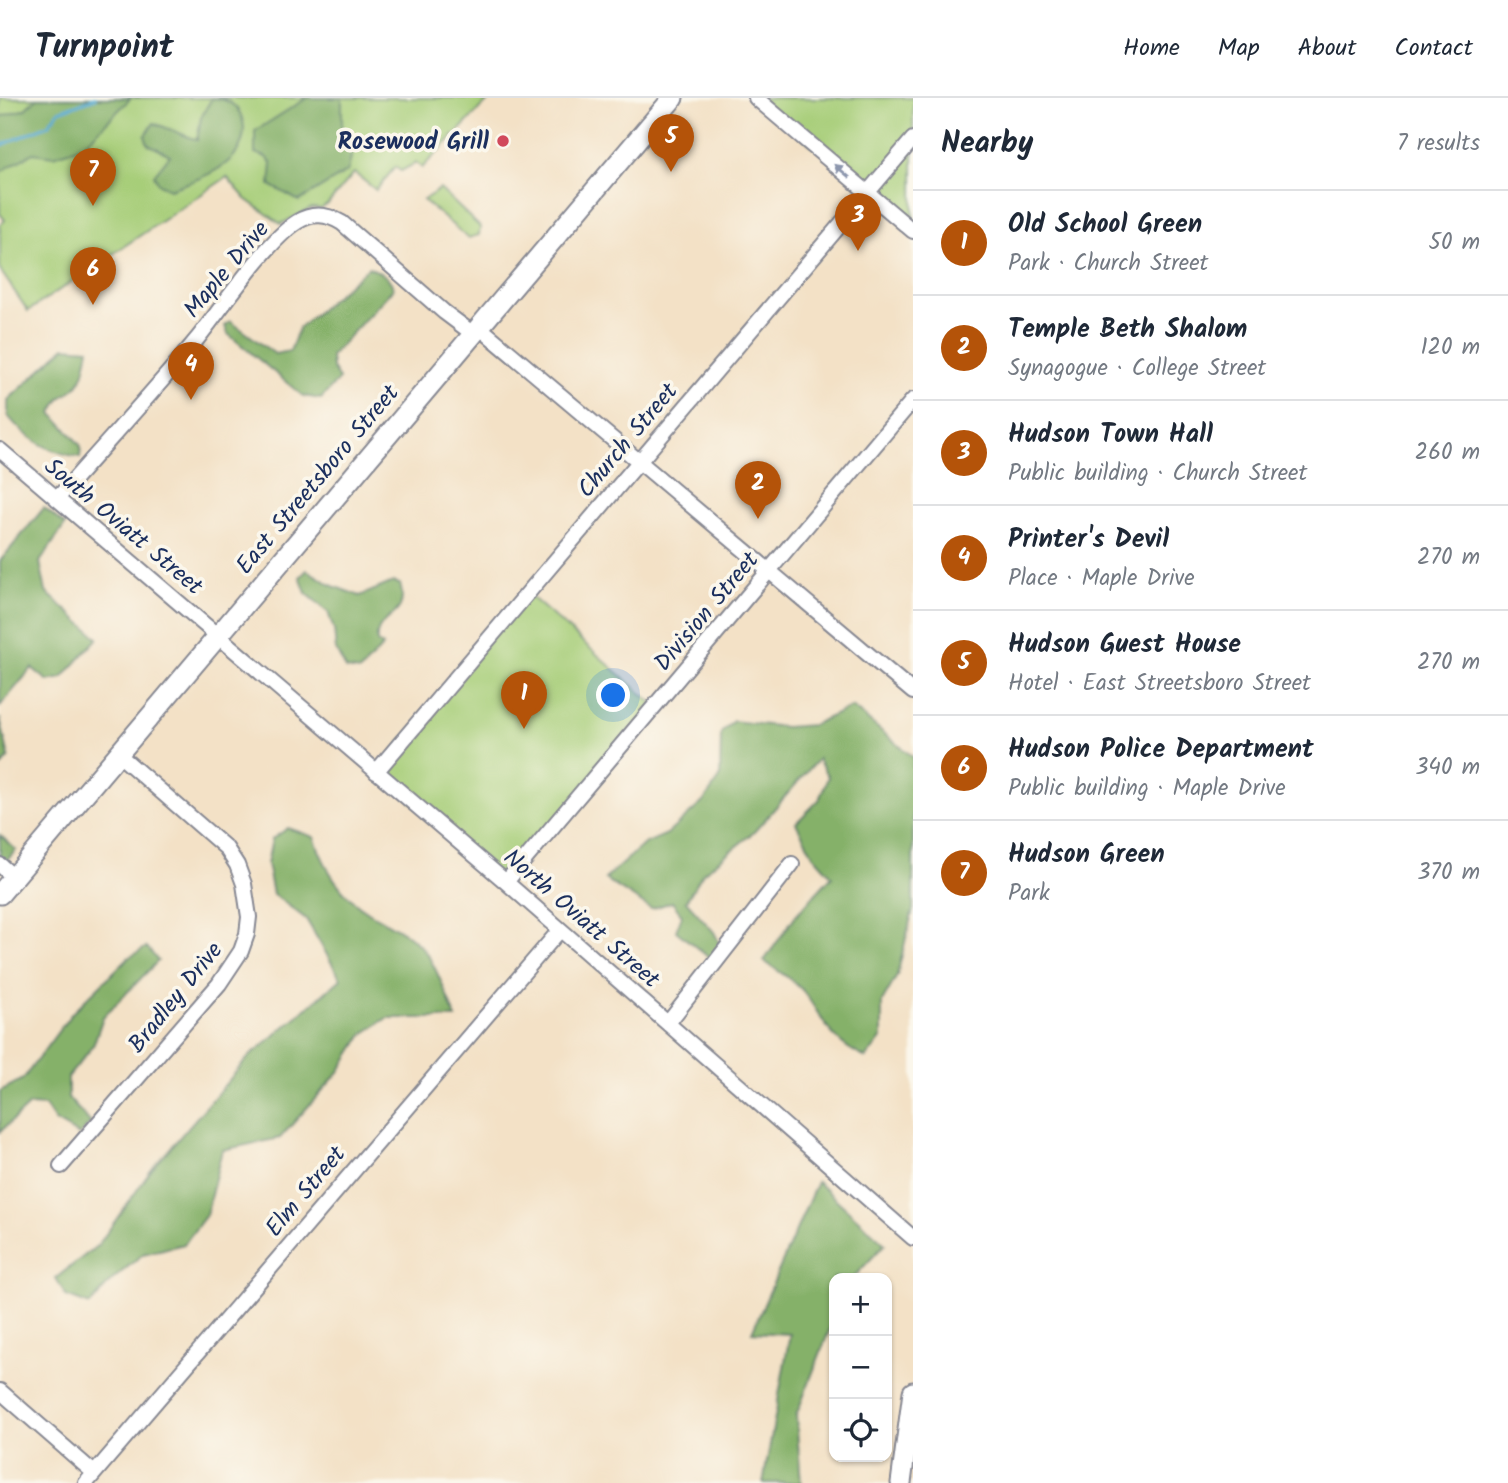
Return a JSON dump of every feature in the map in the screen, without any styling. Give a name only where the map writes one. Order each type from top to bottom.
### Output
[{"type":"main road","name":"East Streetsboro Street","points":[[0,894],[7,871],[118,754],[673,98]]},
{"type":"main road","points":[[901,1483],[913,1392]]},
{"type":"street","points":[[756,98],[913,231]]},
{"type":"street","name":"Church Street","points":[[376,772],[913,139]]},
{"type":"street","name":"Maple Drive","points":[[57,499],[191,345],[261,259],[295,223],[309,216],[331,216],[475,330]]},
{"type":"street","points":[[475,330],[640,461],[913,692]]},
{"type":"street","name":"Division Street","points":[[506,882],[913,400]]},
{"type":"street","name":"South Oviatt Street","points":[[0,450],[218,636]]},
{"type":"street","name":"North Oviatt Street","points":[[218,636],[506,882],[913,1238]]},
{"type":"street","name":"Bradley Drive","points":[[61,1166],[219,984],[241,951],[247,934],[249,917],[244,884],[226,848],[118,754]]},
{"type":"street","points":[[668,1023],[792,864]]},
{"type":"street","name":"Elm Street","points":[[90,1477],[560,930]]},
{"type":"street","points":[[0,1391],[90,1477]]},
{"type":"green space","points":[[0,98],[491,98],[422,168],[416,163],[401,171],[395,167],[376,190],[354,173],[321,209],[312,208],[281,224],[246,199],[227,177],[28,311],[0,270],[0,225],[5,220],[0,214]]},
{"type":"green space","points":[[37,98],[131,98],[83,146],[54,156],[33,153],[0,172],[0,117],[25,109]]},
{"type":"green space","points":[[212,98],[224,100],[239,112],[244,131],[237,152],[223,166],[201,178],[170,189],[159,184],[154,175],[170,155],[148,144],[145,136],[154,123],[197,140],[201,117]]},
{"type":"green space","points":[[307,98],[342,98],[342,136],[354,142],[348,171],[299,201],[270,185],[272,164],[266,157],[255,153],[255,131]]},
{"type":"green space","points":[[756,98],[913,98],[913,231]]},
{"type":"green space","points":[[440,189],[480,227],[479,235],[468,238],[423,200]]},
{"type":"green space","points":[[369,267],[388,278],[393,289],[331,356],[332,368],[339,379],[321,399],[303,396],[228,334],[225,326],[230,321],[275,354],[290,351],[299,328]]},
{"type":"green space","points":[[65,347],[89,349],[81,379],[75,388],[59,400],[52,413],[81,446],[80,457],[40,444],[23,432],[8,416],[8,400]]},
{"type":"green space","points":[[44,508],[65,525],[40,562],[46,592],[98,638],[62,678],[48,681],[32,668],[0,706],[0,561]]},
{"type":"green space","points":[[307,570],[333,586],[360,596],[393,582],[400,584],[401,605],[378,632],[377,642],[383,646],[360,671],[346,669],[336,650],[334,630],[328,612],[306,593],[300,577]]},
{"type":"green space","points":[[528,594],[656,706],[506,882],[376,772]]},
{"type":"green space","points":[[852,707],[913,757],[913,909],[897,976],[882,1002],[882,1037],[866,1058],[835,1037],[803,991],[764,961],[796,915],[832,876],[813,855],[796,823],[819,800],[828,777],[818,759],[754,832],[703,873],[686,901],[714,932],[722,948],[712,960],[676,931],[682,915],[672,902],[651,909],[605,879],[644,844],[667,834],[703,802],[720,778],[721,733],[733,721],[785,727],[812,725]]},
{"type":"green space","points":[[0,718],[9,757],[0,768]]},
{"type":"green space","points":[[288,828],[314,837],[329,871],[350,898],[408,935],[421,947],[435,969],[456,1018],[387,1018],[363,1034],[339,1072],[280,1138],[222,1150],[206,1215],[184,1244],[143,1254],[111,1281],[90,1305],[66,1296],[56,1278],[98,1245],[152,1169],[249,1057],[341,979],[306,919],[273,894],[267,864],[272,839]]},
{"type":"green space","points":[[0,835],[16,850],[3,865],[0,862]]},
{"type":"green space","points":[[147,947],[158,961],[103,1017],[93,1046],[68,1077],[68,1098],[91,1123],[79,1135],[55,1121],[45,1106],[29,1105],[0,1132],[0,1091],[23,1079],[72,1013],[128,958]]},
{"type":"green space","points":[[817,1182],[885,1244],[858,1273],[829,1273],[829,1331],[796,1416],[801,1483],[763,1483],[790,1334],[752,1332]]},
{"type":"waterway","points":[[0,146],[48,125],[59,111],[95,98]]},
{"type":"place","name":"Rosewood Grill","points":[[503,141]]},
{"type":"place","name":"Hudson Guest House","points":[[671,172]]},
{"type":"place","name":"Hudson Green","points":[[93,206]]},
{"type":"place","name":"Hudson Town Hall","points":[[858,251]]},
{"type":"place","name":"Hudson Police Department","points":[[93,305]]},
{"type":"place","name":"Printer's Devil","points":[[191,400]]},
{"type":"place","name":"Temple Beth Shalom","points":[[758,519]]},
{"type":"place","name":"Old School Green","points":[[524,729]]}]
